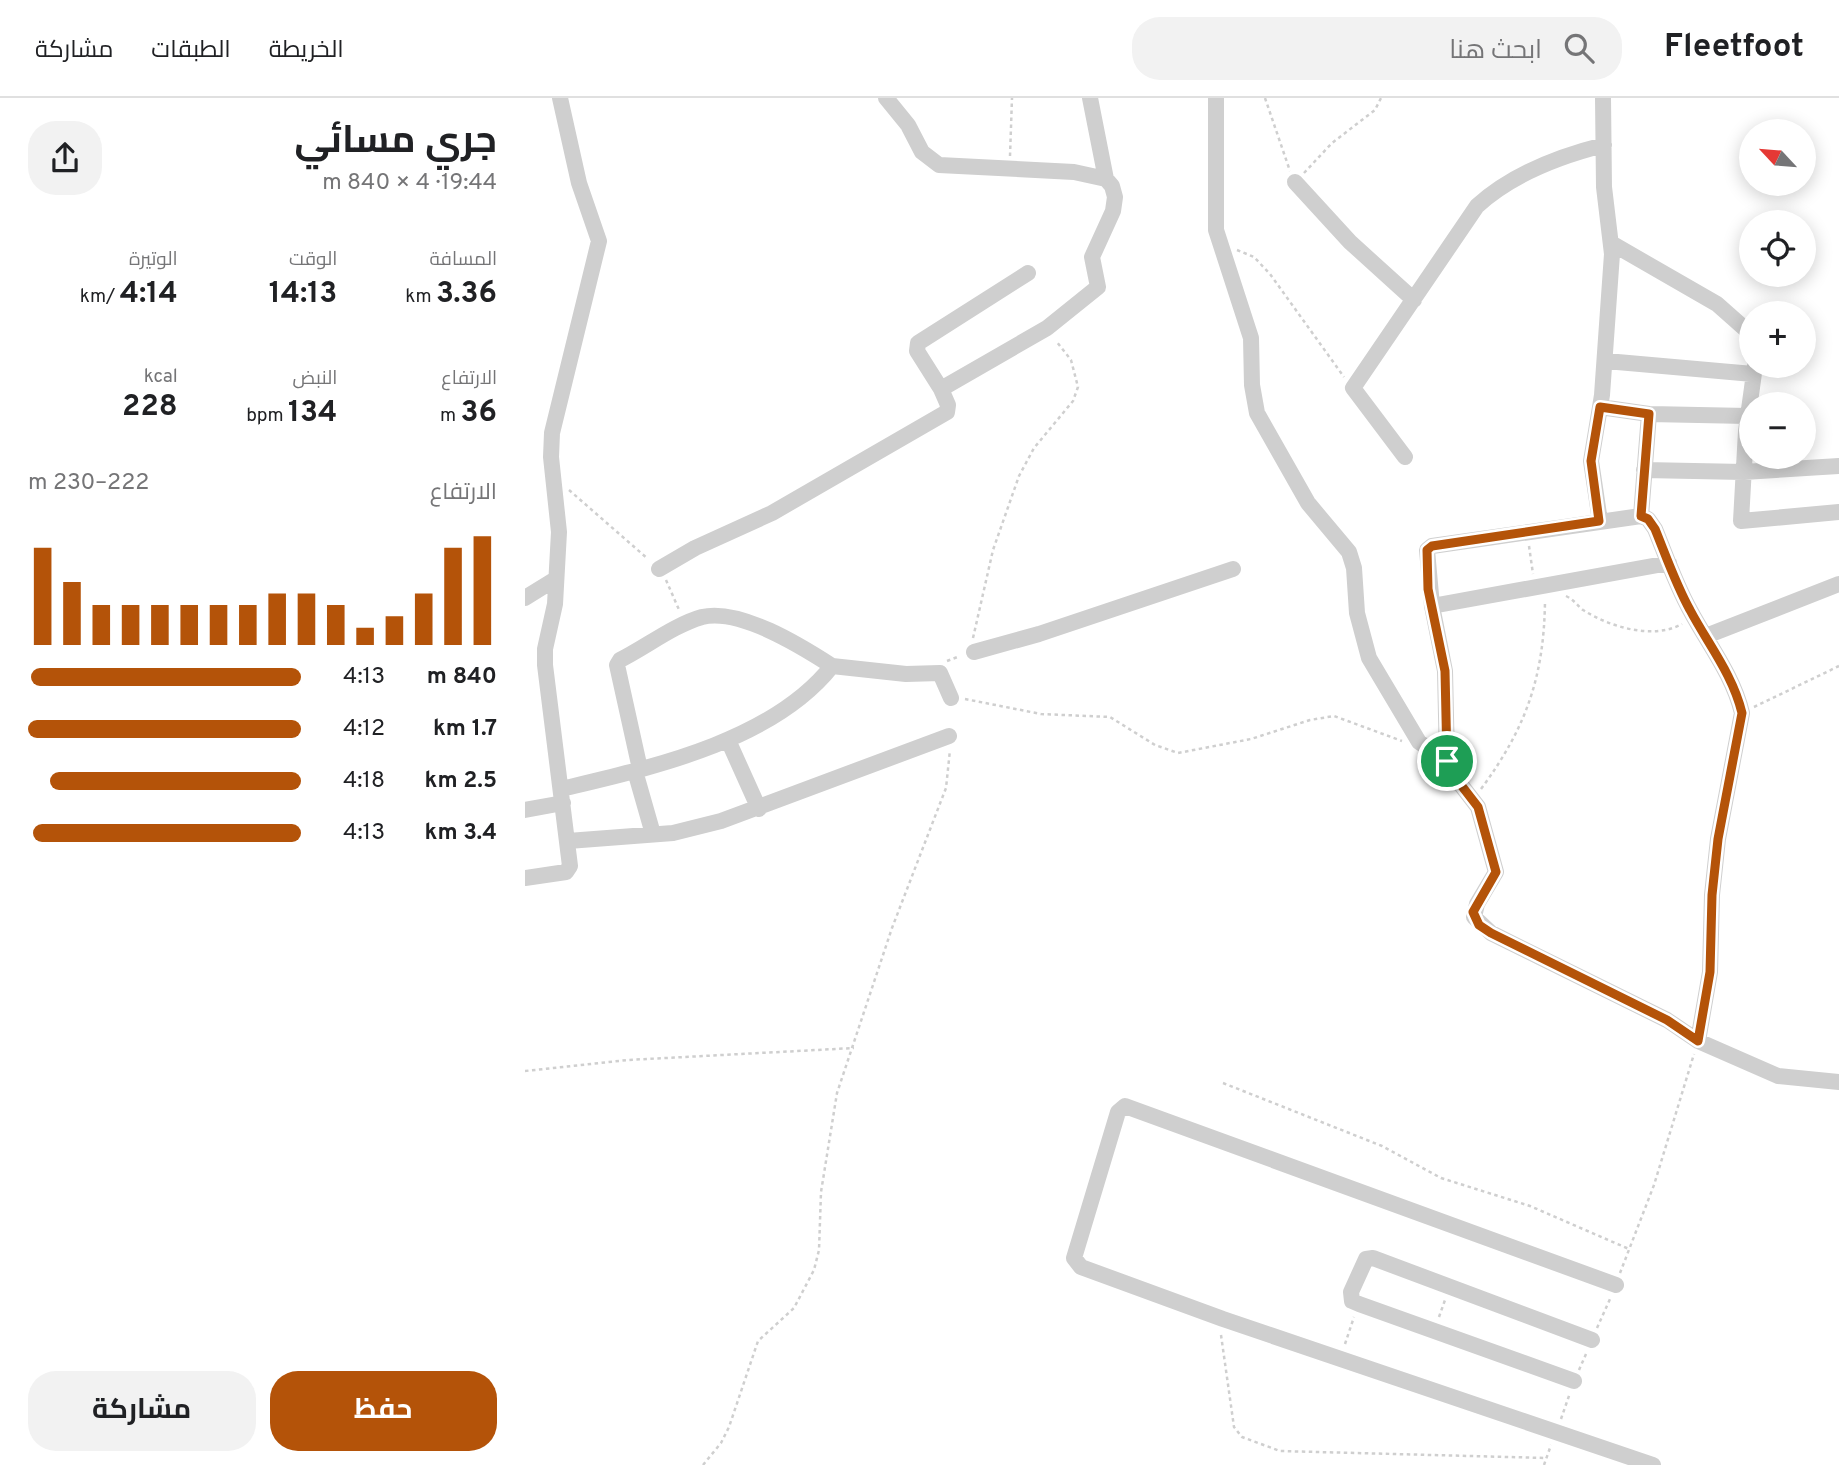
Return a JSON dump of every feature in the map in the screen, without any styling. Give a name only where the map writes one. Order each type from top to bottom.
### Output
[{"type":"street","points":[[525,877],[568,871],[568,841],[545,665],[545,649],[555,604],[554,580],[559,532],[551,457],[552,433],[599,241],[579,183],[560,98]]},
{"type":"street","points":[[887,98],[908,125],[922,152],[935,163],[1074,172],[1106,179]]},
{"type":"street","points":[[941,389],[1047,328],[1098,287],[1092,257],[1113,211],[1115,197],[1112,186],[1106,179],[1090,98]]},
{"type":"street","points":[[1216,98],[1215,206],[1219,241],[1251,338],[1252,385],[1257,413],[1308,503],[1349,552],[1354,568],[1361,635],[1369,658],[1419,742],[1447,761]]},
{"type":"street","points":[[1599,521],[1591,461],[1606,361],[1611,243],[1604,187],[1603,98]]},
{"type":"street","points":[[1405,457],[1353,388],[1477,206],[1494,191],[1573,153],[1604,145]]},
{"type":"street","points":[[1295,182],[1333,225],[1414,300]]},
{"type":"street","points":[[1611,243],[1717,304],[1739,323]]},
{"type":"street","points":[[660,569],[695,548],[772,513],[930,422],[949,408],[941,389],[917,351],[918,343],[1028,273]]},
{"type":"street","points":[[1606,361],[1739,369]]},
{"type":"street","points":[[1600,407],[1649,414],[1739,416]]},
{"type":"street","points":[[1641,516],[1649,414]]},
{"type":"street","points":[[1644,470],[1744,472],[1839,466]]},
{"type":"street","points":[[1744,469],[1741,518],[1744,522],[1839,512]]},
{"type":"street","points":[[1698,1041],[1710,972],[1712,895],[1718,839],[1742,713],[1738,697],[1695,618],[1655,529],[1648,519],[1641,516],[1527,531],[1428,548],[1428,589],[1445,671],[1447,761],[1451,772],[1473,800],[1485,824],[1496,872],[1473,912],[1479,925],[1507,943],[1667,1020],[1698,1041],[1778,1076],[1839,1082]]},
{"type":"street","points":[[1432,606],[1669,563]]},
{"type":"street","points":[[974,652],[1039,634],[1233,569]]},
{"type":"street","points":[[525,598],[554,580]]},
{"type":"street","points":[[1706,636],[1839,584]]},
{"type":"street","points":[[653,834],[637,770],[618,663],[685,625],[705,617],[742,621],[791,641],[832,666],[906,674],[940,673],[951,698]]},
{"type":"street","points":[[525,810],[727,740],[787,707],[817,683],[832,666]]},
{"type":"street","points":[[568,841],[690,829],[759,809],[949,736]]},
{"type":"street","points":[[727,740],[759,809]]},
{"type":"street","points":[[1615,1285],[1121,1107],[1075,1253],[1075,1264],[1223,1319],[1653,1465]]},
{"type":"street","points":[[1574,1381],[1359,1304],[1352,1301],[1351,1292],[1366,1259],[1371,1257],[1592,1340]]},
{"type":"path","points":[[1010,167],[1012,98]]},
{"type":"path","points":[[1265,98],[1295,182],[1332,143],[1375,110],[1381,98]]},
{"type":"path","points":[[1219,241],[1254,257],[1270,274],[1353,388]]},
{"type":"path","points":[[940,673],[949,659],[974,652],[975,626],[1002,517],[1034,448],[1073,401],[1078,387],[1071,360],[1047,328]]},
{"type":"path","points":[[555,480],[585,502],[660,569],[685,625]]},
{"type":"path","points":[[1527,531],[1535,588]]},
{"type":"path","points":[[1563,595],[1574,600],[1582,609],[1619,626],[1653,632],[1677,627],[1695,618]]},
{"type":"path","points":[[1473,800],[1520,729],[1535,693],[1545,626],[1545,599],[1554,597]]},
{"type":"path","points":[[1742,713],[1839,666]]},
{"type":"path","points":[[951,698],[1041,714],[1110,717],[1155,745],[1178,753],[1251,739],[1310,720],[1334,716],[1351,720],[1395,740],[1419,742]]},
{"type":"path","points":[[703,1465],[721,1443],[729,1427],[758,1340],[794,1308],[814,1270],[819,1250],[821,1192],[837,1093],[892,928],[946,788],[950,762],[949,736]]},
{"type":"path","points":[[1545,1465],[1574,1381],[1654,1185],[1698,1041]]},
{"type":"path","points":[[525,1071],[628,1060],[854,1048]]},
{"type":"path","points":[[1223,1083],[1381,1146],[1441,1178],[1529,1206],[1629,1249]]},
{"type":"path","points":[[1434,1330],[1450,1288]]},
{"type":"path","points":[[1340,1359],[1359,1304]]},
{"type":"path","points":[[1223,1319],[1223,1362],[1232,1419],[1239,1435],[1249,1441],[1291,1452],[1546,1458]]},
{"type":"route","points":[[1600,407],[1649,414],[1641,516],[1648,519],[1655,529],[1689,610],[1718,656],[1738,697],[1742,713],[1718,839],[1712,895],[1710,972],[1698,1041],[1667,1020],[1507,943],[1479,925],[1473,912],[1496,872],[1485,824],[1478,807],[1451,772],[1447,761],[1445,671],[1428,589],[1428,548],[1599,521],[1591,477],[1591,461],[1600,407]]}]
